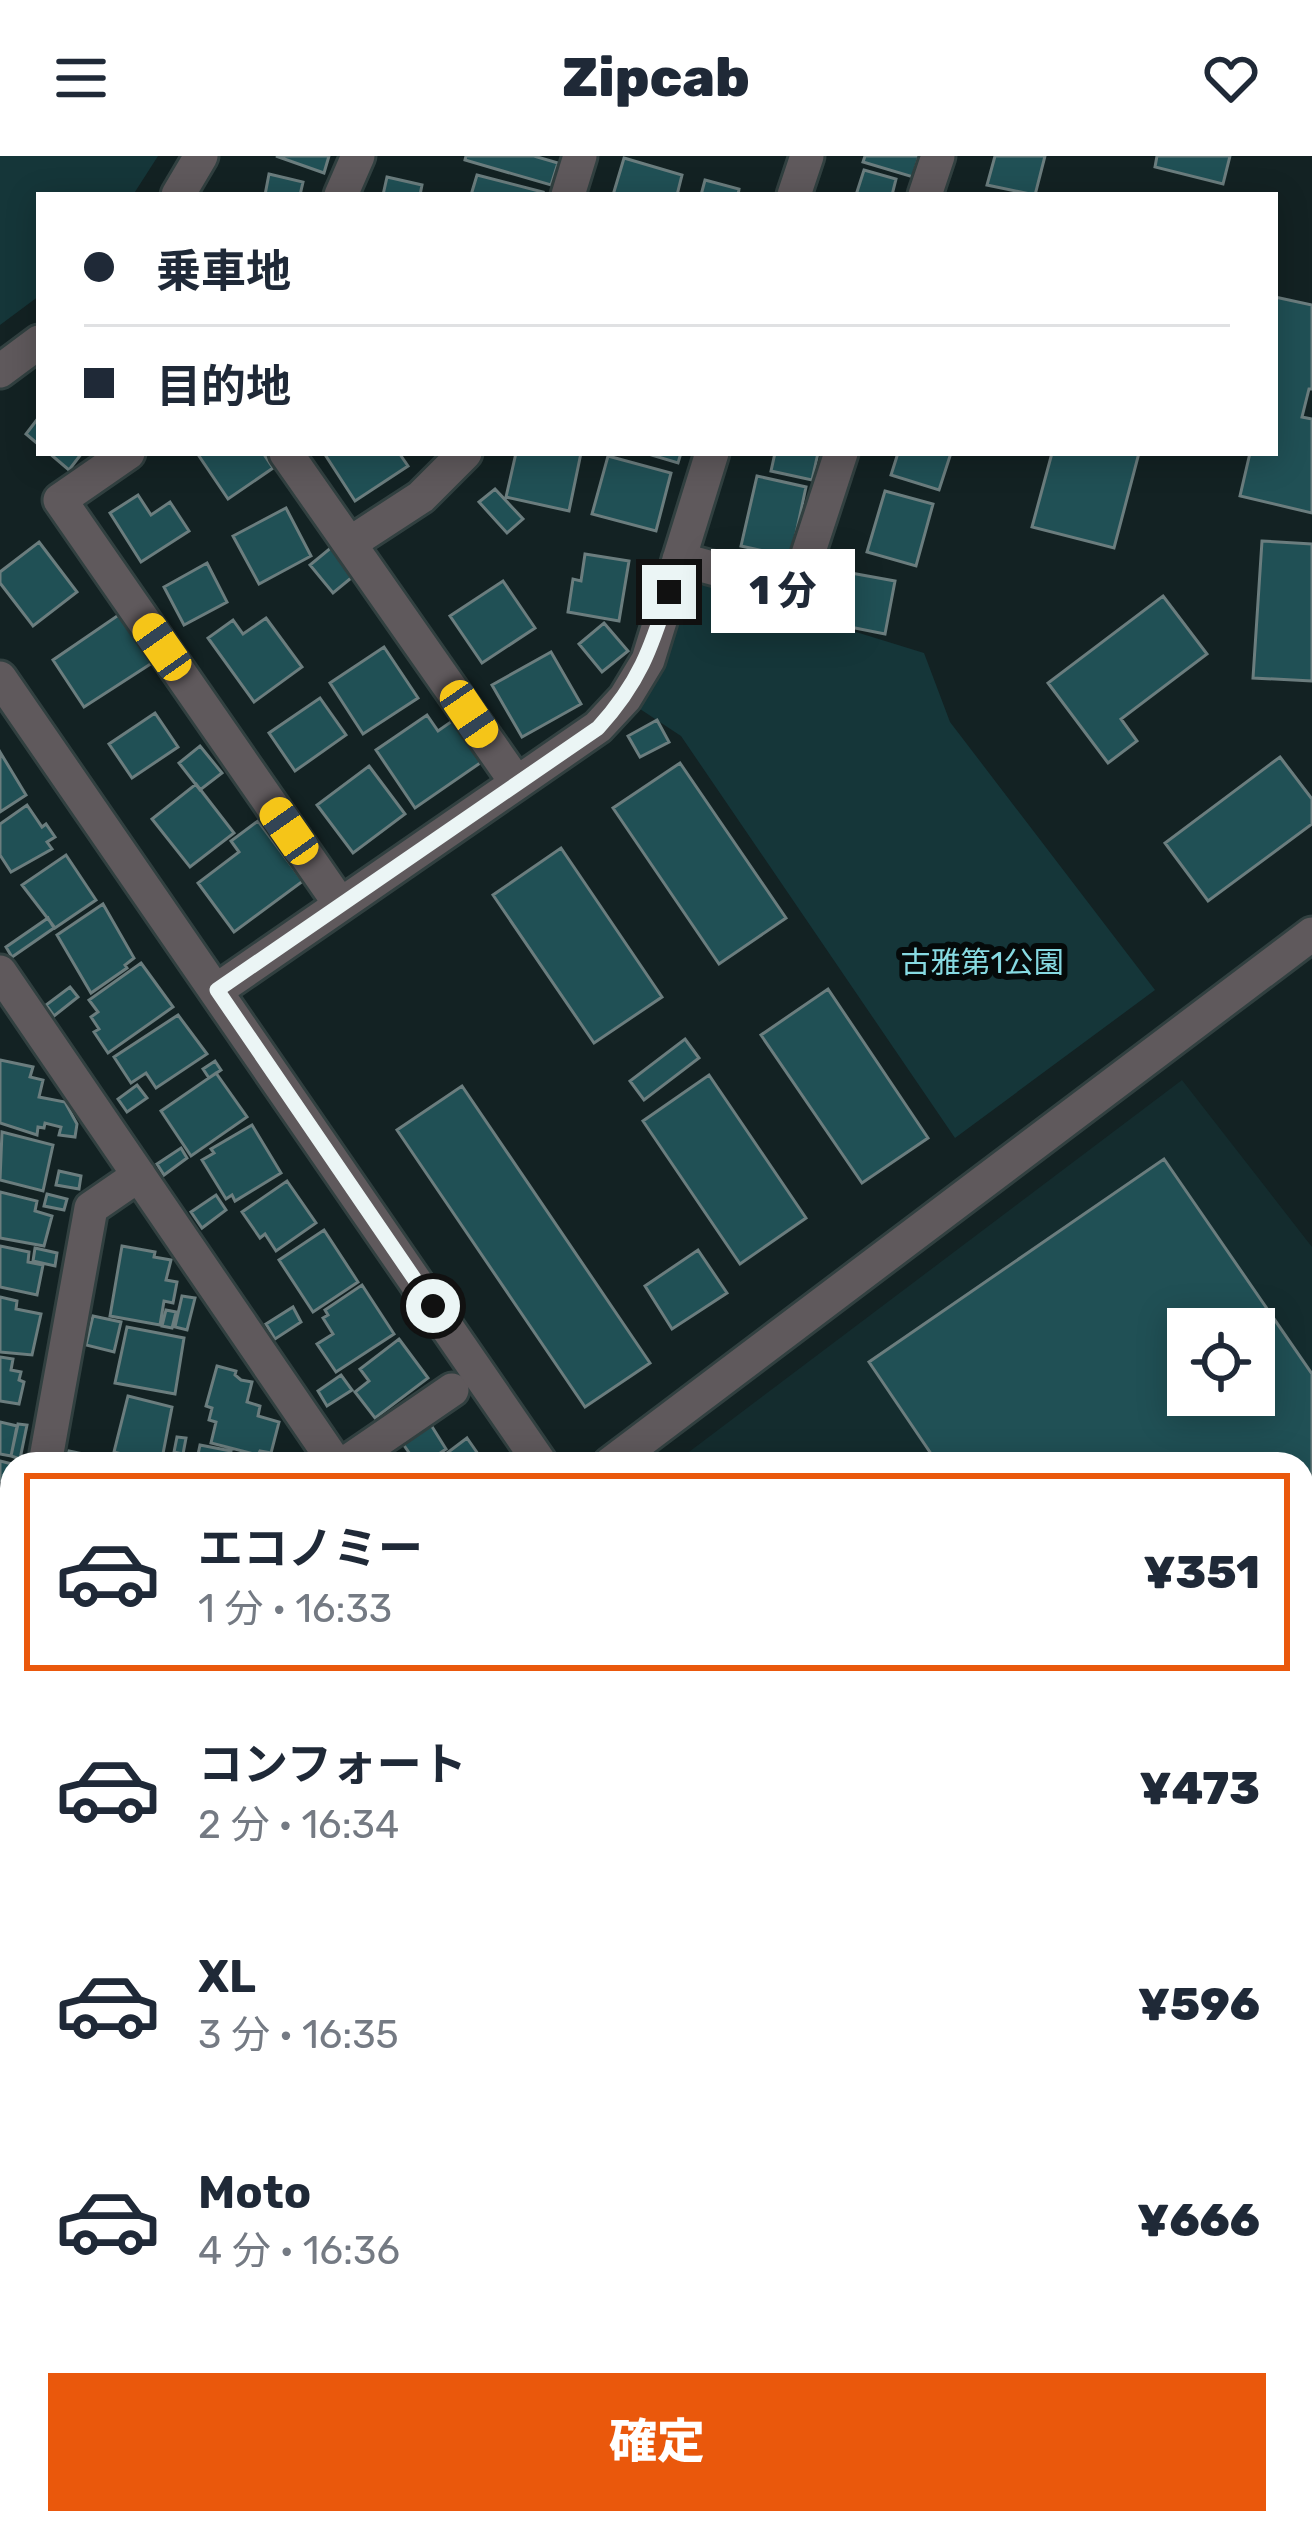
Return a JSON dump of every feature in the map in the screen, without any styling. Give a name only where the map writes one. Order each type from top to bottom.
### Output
[{"type":"street","points":[[180,192],[201,156]]},
{"type":"street","points":[[342,192],[358,156]]},
{"type":"street","points":[[569,192],[580,156]]},
{"type":"street","points":[[795,192],[806,156]]},
{"type":"street","points":[[926,192],[938,156]]},
{"type":"street","points":[[0,371],[36,344]]},
{"type":"street","points":[[124,456],[60,500],[340,904]]},
{"type":"street","points":[[288,456],[516,782]]},
{"type":"street","points":[[352,542],[421,497],[463,456]]},
{"type":"street","points":[[217,990],[598,728],[625,698],[648,660],[711,456]]},
{"type":"street","points":[[679,559],[796,591],[840,456]]},
{"type":"street","points":[[0,678],[533,1452]]},
{"type":"street","points":[[626,1452],[1312,934]]},
{"type":"street","points":[[0,972],[332,1452]]},
{"type":"street","points":[[48,1452],[91,1208],[140,1175]]},
{"type":"street","points":[[358,1452],[452,1390]]},
{"type":"shaded area","points":[[1182,1080],[1312,1247],[1312,1452],[689,1452]]},
{"type":"green space","points":[[0,156],[158,156],[135,192],[36,192],[36,298],[0,325]]},
{"type":"green space","name":"古雅第1公園","points":[[704,585],[924,653],[950,722],[1155,990],[955,1138],[681,736],[640,709],[666,662],[688,592]]},
{"type":"building","points":[[276,156],[329,156],[324,173]]},
{"type":"building","points":[[466,156],[534,156],[558,163],[551,185],[465,160]]},
{"type":"building","points":[[865,156],[919,156],[913,177],[863,162]]},
{"type":"building","points":[[995,156],[1045,156],[1036,192],[987,185]]},
{"type":"building","points":[[1157,156],[1230,156],[1223,184],[1155,167]]},
{"type":"building","points":[[624,158],[682,175],[678,192],[614,192]]},
{"type":"building","points":[[864,170],[896,179],[893,192],[857,192]]},
{"type":"building","points":[[269,174],[303,182],[301,192],[266,192]]},
{"type":"building","points":[[477,175],[543,192],[472,192]]},
{"type":"building","points":[[387,177],[422,185],[421,192],[384,192]]},
{"type":"building","points":[[705,180],[739,189],[738,192],[702,192]]},
{"type":"building","points":[[1278,298],[1312,305],[1312,389],[1302,417],[1312,419],[1312,513],[1240,496],[1249,456],[1278,456]]},
{"type":"building","points":[[36,421],[36,442],[26,434]]},
{"type":"building","points":[[53,456],[80,456],[69,470]]},
{"type":"building","points":[[199,456],[265,456],[273,468],[228,499]]},
{"type":"building","points":[[326,456],[401,456],[408,466],[355,501]]},
{"type":"building","points":[[515,456],[580,456],[569,511],[506,497]]},
{"type":"building","points":[[608,456],[671,473],[656,531],[592,514]]},
{"type":"building","points":[[774,456],[817,456],[812,480],[771,471]]},
{"type":"building","points":[[897,456],[950,456],[939,490],[891,475]]},
{"type":"building","points":[[1051,456],[1138,456],[1114,548],[1032,527]]},
{"type":"building","points":[[757,476],[806,487],[791,557],[741,546]]},
{"type":"building","points":[[495,489],[523,519],[507,533],[479,502]]},
{"type":"building","points":[[885,491],[933,504],[916,566],[867,552]]},
{"type":"building","points":[[138,495],[151,515],[170,502],[189,531],[141,562],[110,513]]},
{"type":"building","points":[[286,508],[311,556],[259,584],[233,536]]},
{"type":"building","points":[[1262,541],[1312,544],[1312,681],[1253,678]]},
{"type":"building","points":[[39,542],[77,592],[33,626],[0,583],[0,572]]},
{"type":"building","points":[[333,546],[356,574],[333,593],[310,565]]},
{"type":"building","points":[[585,554],[629,561],[619,621],[568,612],[573,579],[581,581]]},
{"type":"building","points":[[207,563],[227,602],[184,625],[164,587]]},
{"type":"building","points":[[851,573],[895,581],[885,634],[840,625]]},
{"type":"building","points":[[503,581],[535,628],[482,663],[450,616]]},
{"type":"building","points":[[1163,596],[1207,654],[1121,719],[1137,741],[1108,763],[1048,683]]},
{"type":"building","points":[[120,614],[152,663],[84,707],[53,660]]},
{"type":"building","points":[[266,618],[302,667],[254,702],[208,638],[233,620],[243,634]]},
{"type":"building","points":[[604,623],[628,651],[602,672],[579,644]]},
{"type":"building","points":[[384,647],[418,698],[363,734],[330,683]]},
{"type":"building","points":[[551,652],[581,704],[522,737],[492,685]]},
{"type":"building","points":[[320,698],[346,735],[295,771],[269,733]]},
{"type":"building","points":[[155,713],[178,747],[132,778],[109,744]]},
{"type":"building","points":[[427,715],[438,731],[455,719],[483,761],[415,808],[376,750]]},
{"type":"building","points":[[657,720],[669,742],[640,757],[628,736]]},
{"type":"building","points":[[200,746],[222,773],[200,790],[179,763]]},
{"type":"building","points":[[0,752],[26,795],[0,812]]},
{"type":"building","points":[[1280,757],[1312,799],[1312,824],[1208,901],[1165,843]]},
{"type":"building","points":[[680,763],[786,918],[719,964],[613,808]]},
{"type":"building","points":[[369,766],[405,814],[353,853],[317,805]]},
{"type":"building","points":[[196,784],[234,833],[190,867],[152,819]]},
{"type":"building","points":[[27,805],[55,837],[47,842],[52,849],[11,872],[0,855],[0,824]]},
{"type":"building","points":[[258,821],[303,881],[234,932],[198,883],[239,852],[231,841]]},
{"type":"building","points":[[561,848],[662,997],[594,1043],[493,895]]},
{"type":"building","points":[[66,855],[96,900],[55,928],[22,885]]},
{"type":"building","points":[[103,904],[134,958],[91,993],[57,935]]},
{"type":"building","points":[[48,918],[54,928],[12,957],[6,947]]},
{"type":"building","points":[[141,963],[173,1007],[108,1053],[94,1032],[99,1029],[91,1017],[98,1012],[89,1000]]},
{"type":"building","points":[[70,987],[78,997],[54,1016],[46,1005]]},
{"type":"building","points":[[828,989],[928,1138],[862,1183],[761,1035]]},
{"type":"building","points":[[178,1015],[207,1054],[156,1088],[146,1073],[131,1083],[114,1057]]},
{"type":"building","points":[[685,1039],[699,1058],[644,1100],[630,1081]]},
{"type":"building","points":[[0,1060],[33,1067],[30,1077],[43,1080],[39,1097],[65,1102],[77,1124],[75,1137],[59,1135],[61,1127],[45,1123],[44,1128],[38,1127],[37,1135],[0,1123]]},
{"type":"building","points":[[215,1061],[221,1070],[209,1078],[203,1069]]},
{"type":"building","points":[[216,1073],[247,1117],[191,1156],[161,1111]]},
{"type":"building","points":[[709,1075],[806,1218],[740,1264],[643,1121]]},
{"type":"building","points":[[137,1085],[147,1098],[127,1112],[118,1099]]},
{"type":"building","points":[[462,1086],[650,1363],[585,1407],[397,1130]]},
{"type":"building","points":[[252,1125],[281,1173],[235,1201],[232,1195],[226,1199],[202,1160],[214,1153],[211,1149]]},
{"type":"building","points":[[2,1132],[53,1145],[43,1191],[0,1180]]},
{"type":"building","points":[[181,1148],[187,1158],[164,1175],[157,1164]]},
{"type":"building","points":[[1164,1159],[1267,1308],[1167,1308],[1167,1416],[1275,1416],[1275,1320],[1312,1374],[1312,1452],[930,1452],[869,1362]]},
{"type":"building","points":[[59,1171],[81,1176],[79,1189],[56,1185]]},
{"type":"building","points":[[287,1181],[316,1223],[276,1251],[242,1212]]},
{"type":"building","points":[[0,1192],[37,1201],[35,1211],[52,1216],[44,1246],[0,1238]]},
{"type":"building","points":[[47,1194],[67,1199],[64,1210],[44,1206]]},
{"type":"building","points":[[216,1195],[226,1210],[202,1228],[191,1212]]},
{"type":"building","points":[[324,1230],[358,1282],[313,1312],[279,1260]]},
{"type":"building","points":[[0,1246],[29,1252],[28,1262],[43,1265],[37,1295],[0,1287]]},
{"type":"building","points":[[122,1246],[171,1260],[166,1280],[177,1282],[173,1303],[164,1301],[160,1325],[110,1316]]},
{"type":"building","points":[[35,1248],[57,1253],[55,1266],[33,1261]]},
{"type":"building","points":[[698,1250],[727,1293],[672,1329],[645,1286]]},
{"type":"building","points":[[362,1285],[394,1334],[336,1372],[317,1344],[333,1334],[323,1318],[328,1315],[325,1310]]},
{"type":"building","points":[[182,1296],[195,1298],[187,1330],[175,1327]]},
{"type":"building","points":[[0,1297],[17,1301],[16,1309],[41,1314],[32,1355],[0,1352]]},
{"type":"building","points":[[293,1307],[301,1322],[275,1339],[266,1324]]},
{"type":"building","points":[[166,1310],[176,1312],[172,1328],[162,1326]]},
{"type":"building","points":[[93,1316],[121,1322],[114,1352],[86,1345]]},
{"type":"building","points":[[127,1327],[184,1338],[175,1394],[115,1383]]},
{"type":"building","points":[[399,1339],[428,1378],[375,1418],[355,1392],[369,1381],[360,1369]]},
{"type":"building","points":[[0,1357],[13,1359],[11,1370],[21,1372],[19,1380],[24,1382],[19,1404],[0,1401]]},
{"type":"building","points":[[217,1366],[252,1382],[247,1402],[260,1406],[258,1416],[279,1422],[271,1452],[246,1452],[211,1443],[216,1422],[209,1420],[212,1408],[206,1406]]},
{"type":"building","points":[[341,1375],[352,1390],[327,1406],[318,1391]]},
{"type":"building","points":[[128,1396],[172,1407],[163,1452],[114,1452]]},
{"type":"building","points":[[0,1422],[17,1426],[12,1452],[0,1452]]},
{"type":"building","points":[[18,1424],[27,1425],[21,1452],[12,1452]]},
{"type":"building","points":[[431,1425],[446,1449],[409,1452],[403,1444]]},
{"type":"building","points":[[177,1437],[186,1438],[183,1452],[174,1452]]},
{"type":"building","points":[[467,1438],[477,1452],[448,1452]]},
{"type":"building","points":[[200,1445],[231,1451],[231,1452],[199,1452]]},
{"type":"route","points":[[433,1306],[217,990],[598,728],[625,698],[648,660],[669,592]]}]
